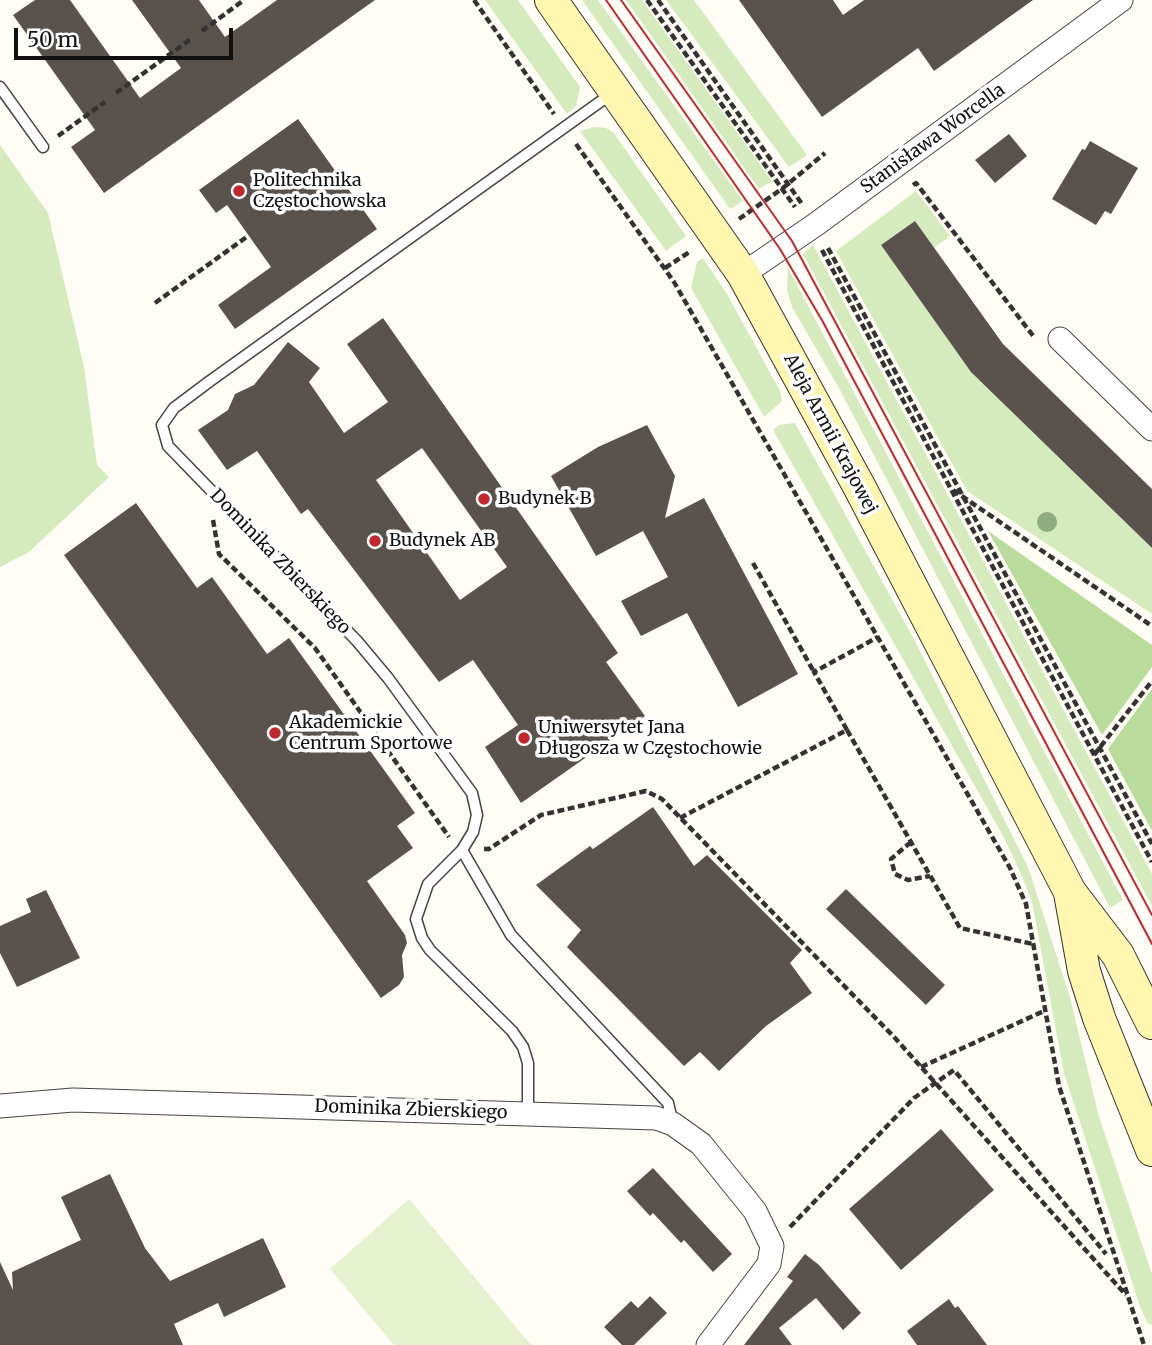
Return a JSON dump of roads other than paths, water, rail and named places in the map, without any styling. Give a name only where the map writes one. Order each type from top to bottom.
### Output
[{"type":"main road","name":"Aleja Armii Krajowej","points":[[551,0],[717,233],[743,274],[860,488],[1070,892],[1118,955],[1152,1023]]},
{"type":"main road","name":"Aleja Armii Krajowej","points":[[1070,892],[1084,971],[1098,1018],[1152,1150]]},
{"type":"street","name":"Stanisława Worcella","points":[[743,274],[813,227],[1121,0]]},
{"type":"street","points":[[1052,343],[1152,429]]},
{"type":"street","name":"Dominika Zbierskiego","points":[[0,1106],[74,1100],[635,1116],[673,1124]]},
{"type":"street","points":[[673,1124],[688,1133],[708,1154],[755,1212],[772,1245],[768,1264],[708,1345]]},
{"type":"lane","points":[[0,87],[43,147]]},
{"type":"lane","name":"Dominika Zbierskiego","points":[[528,1114],[528,1063],[523,1047],[512,1031],[430,950],[418,929],[416,913],[424,889],[461,851],[473,832],[477,815],[475,801],[468,787],[388,678],[357,641],[166,443],[162,430],[166,416],[209,381],[616,91]]},
{"type":"lane","points":[[461,851],[511,934],[668,1103],[673,1124]]},
{"type":"tram line","points":[[606,0],[780,249],[823,322],[1152,944]]},
{"type":"tram line","points":[[621,0],[792,241],[1152,915]]},
{"type":"place","name":"Politechnika Częstochowska","points":[[239,191]]},
{"type":"place","name":"Budynek B","points":[[484,499]]},
{"type":"place","name":"Budynek AB","points":[[375,541]]},
{"type":"place","name":"Akademickie Centrum Sportowe","points":[[275,733]]},
{"type":"place","name":"Uniwersytet Jana Długosza w Częstochowie","points":[[524,738]]}]
